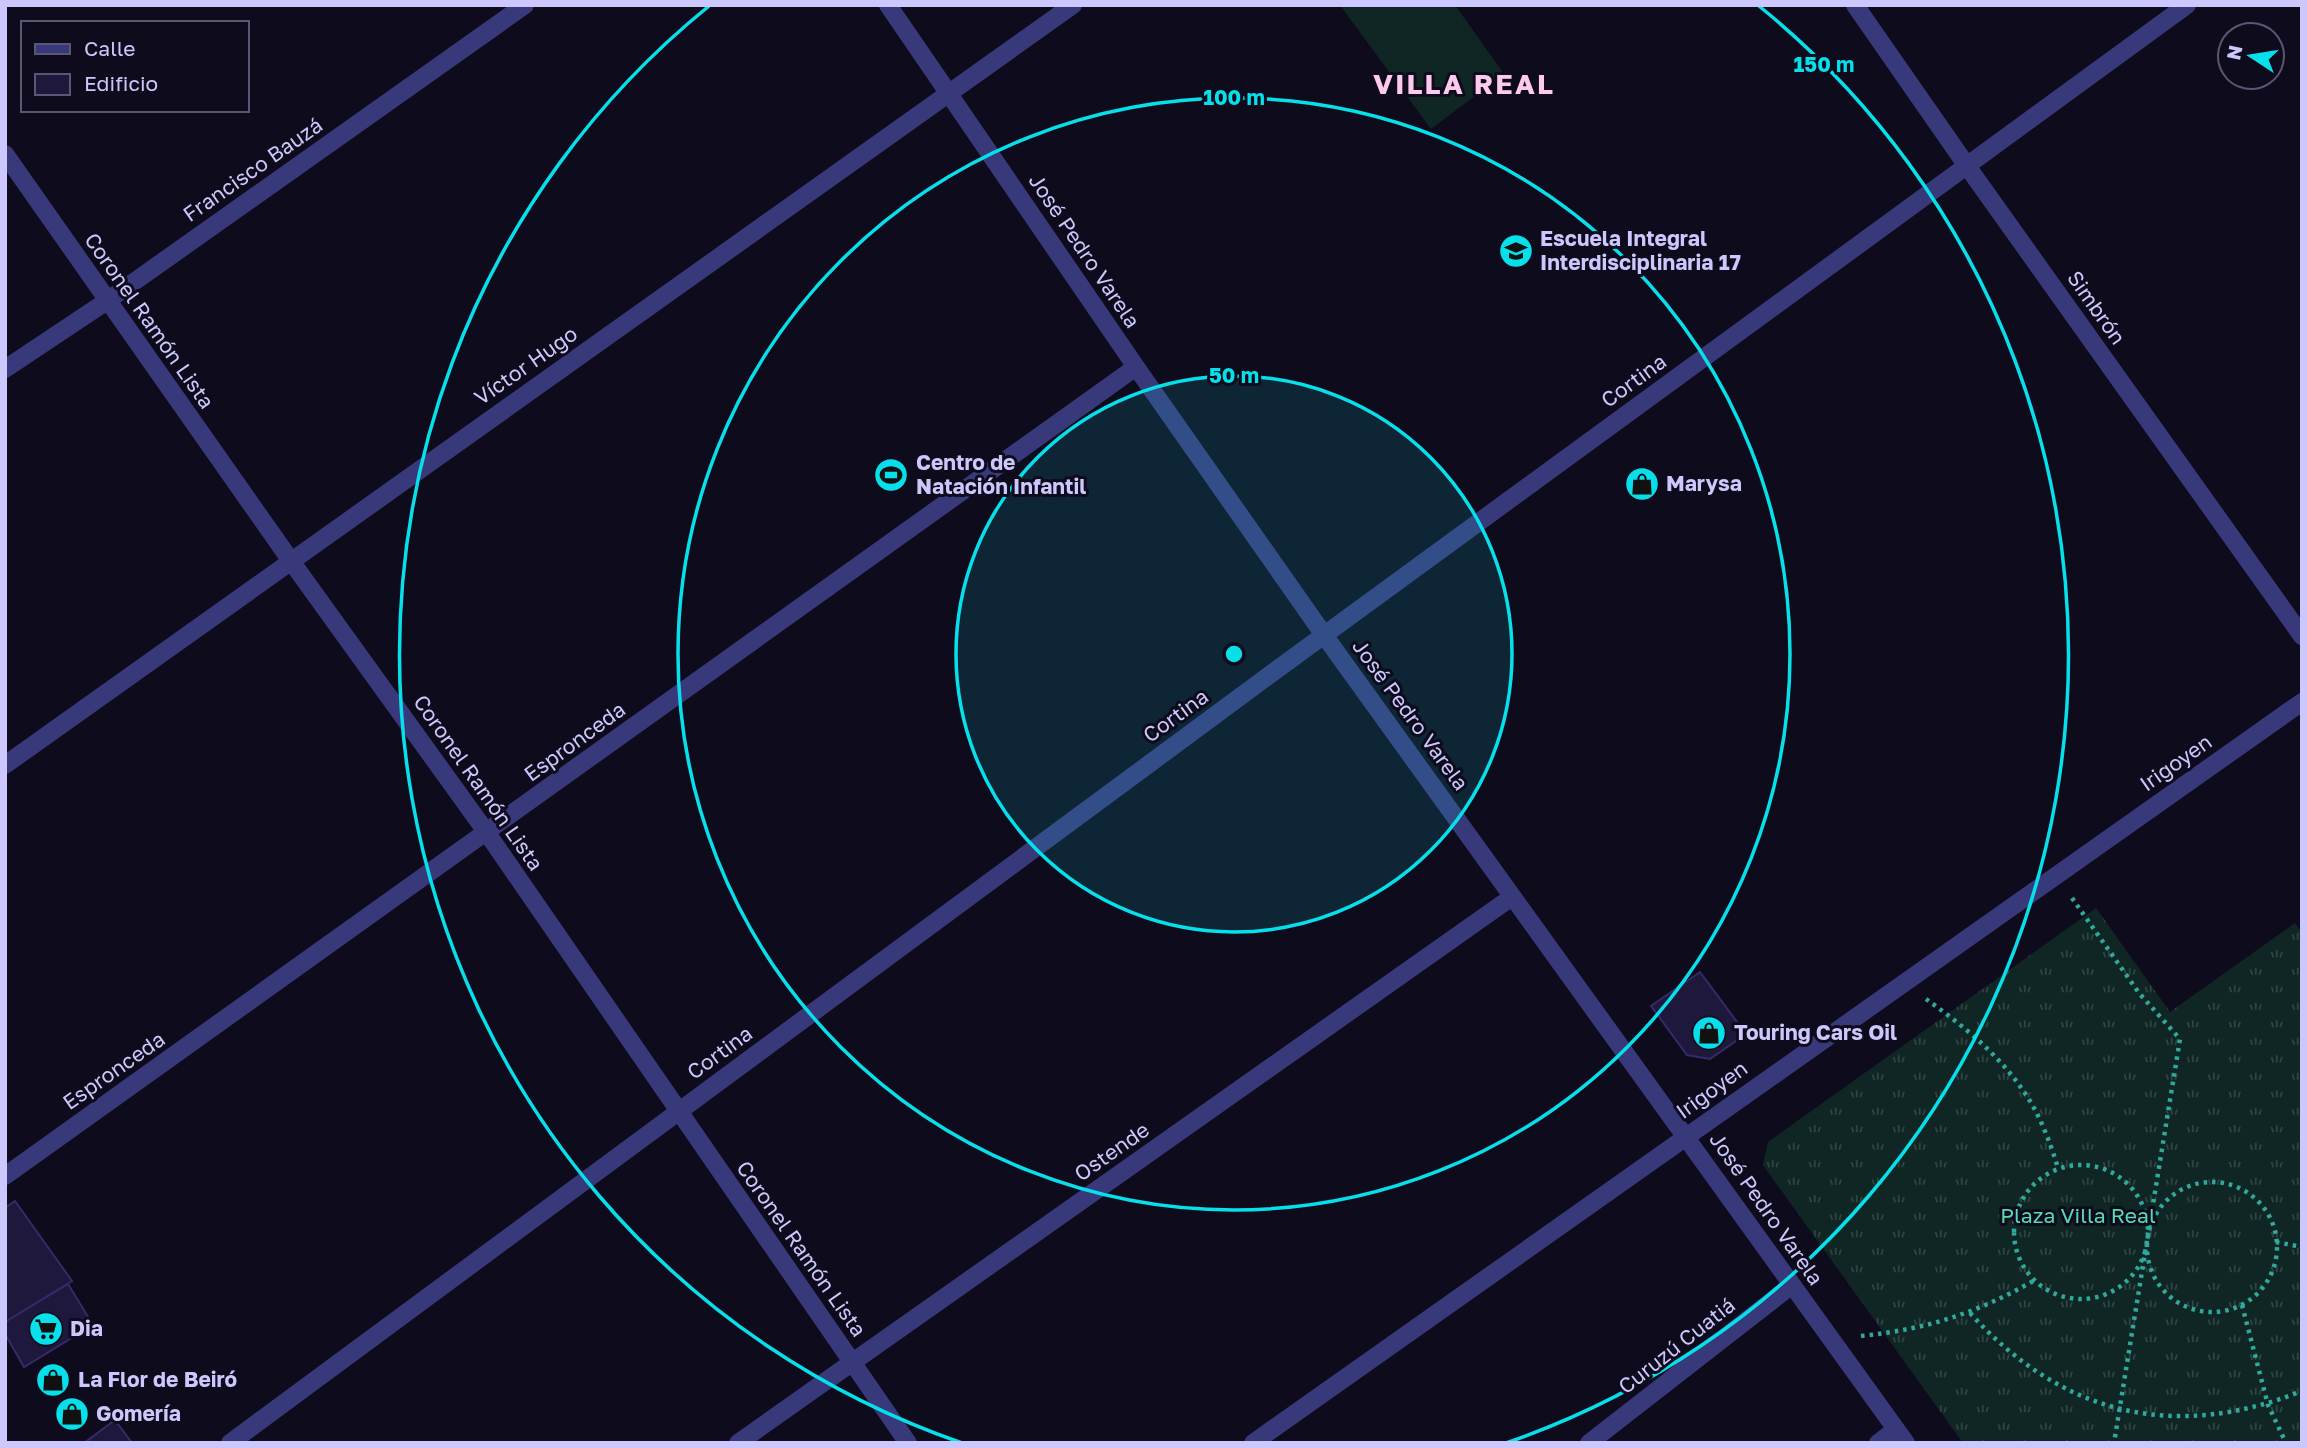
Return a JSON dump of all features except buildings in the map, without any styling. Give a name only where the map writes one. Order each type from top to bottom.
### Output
[{"type":"street","name":"Francisco Bauzá","points":[[5,369],[107,301],[525,5]]},
{"type":"street","name":"José Pedro Varela","points":[[888,5],[1324,635],[1901,1436]]},
{"type":"street","name":"Víctor Hugo","points":[[5,765],[1073,5]]},
{"type":"street","name":"Simbrón","points":[[1855,5],[2302,636]]},
{"type":"street","name":"Cortina","points":[[230,1443],[1324,635],[2187,5]]},
{"type":"street","name":"Coronel Ramón Lista","points":[[5,154],[291,561],[487,832],[908,1443]]},
{"type":"street","name":"Espronceda","points":[[5,1176],[1136,367]]},
{"type":"street","name":"Irigoyen","points":[[1253,1443],[2302,702]]},
{"type":"street","name":"Ostende","points":[[738,1443],[1512,897]]},
{"type":"street","name":"Curuzú Cuatiá","points":[[1589,1443],[1792,1285]]},
{"type":"street","points":[[1878,1443],[1901,1436]]},
{"type":"path","points":[[2055,874],[2139,993],[2180,1039],[2114,1443]]},
{"type":"path","points":[[1903,982],[1960,1024],[2023,1089],[2049,1139],[2058,1168]]},
{"type":"path","points":[[2058,1168],[2041,1177],[2028,1191],[2018,1208],[2014,1227],[2016,1247],[2023,1265],[2035,1280],[2051,1292],[2069,1298],[2087,1298],[2104,1295],[2120,1287],[2142,1260],[2147,1243],[2151,1224],[2161,1206],[2176,1192],[2195,1184],[2214,1182],[2234,1186],[2252,1196],[2266,1210],[2274,1228],[2276,1242],[2274,1264],[2269,1279],[2259,1292],[2242,1305],[2217,1312],[2198,1311],[2181,1305],[2167,1294],[2155,1279],[2149,1262],[2147,1243],[2147,1223],[2142,1204],[2131,1187],[2116,1174],[2098,1167],[2077,1164],[2058,1168]]},
{"type":"path","points":[[2276,1242],[2302,1247]]},
{"type":"path","points":[[1831,1339],[1918,1328],[1969,1313],[2035,1280]]},
{"type":"path","points":[[2242,1305],[2268,1405],[2286,1443]]},
{"type":"path","points":[[1969,1313],[1994,1340],[2052,1383],[2085,1398],[2120,1409],[2179,1417],[2209,1416],[2268,1405],[2302,1391]]},
{"type":"green space","points":[[1340,5],[1455,5],[1504,74],[1431,129]]},
{"type":"green space","name":"Plaza Villa Real","points":[[2096,908],[2170,1012],[2295,923],[2302,933],[2302,1443],[1963,1443],[1763,1165],[1768,1142]]},
{"type":"place","name":"Escuela Integral Interdisciplinaria 17","points":[[1516,251]]},
{"type":"place","name":"Centro de Natación Infantil","points":[[891,475]]},
{"type":"place","name":"Marysa","points":[[1642,484]]},
{"type":"place","name":"Touring Cars Oil","points":[[1709,1033]]},
{"type":"place","name":"Dia","points":[[46,1329]]},
{"type":"place","name":"La Flor de Beiró","points":[[53,1380]]},
{"type":"place","name":"Gomería","points":[[72,1414]]},
{"type":"district","name":"VILLA REAL","points":[[1464,84]]}]
